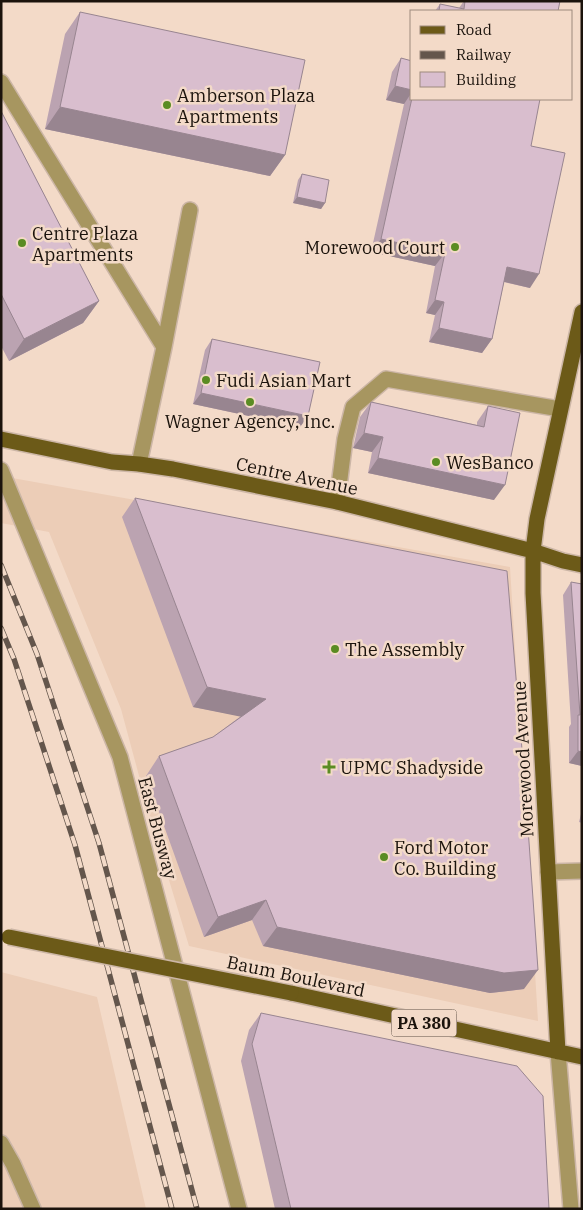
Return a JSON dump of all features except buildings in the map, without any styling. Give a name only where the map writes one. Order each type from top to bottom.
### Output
[{"type":"main road","name":"Morewood Avenue","points":[[558,1052],[533,593],[533,551],[537,519],[582,312]]},
{"type":"main road","name":"Centre Avenue","points":[[1,439],[112,462],[173,469],[336,502],[582,565]]},
{"type":"main road","name":"Baum Boulevard","points":[[5,936],[290,993],[582,1057]]},
{"type":"street","points":[[1,82],[164,347]]},
{"type":"street","points":[[139,464],[190,210]]},
{"type":"street","points":[[336,502],[345,439],[353,407],[386,379],[560,409]]},
{"type":"street","name":"East Busway","points":[[1,470],[120,757],[239,1209]]},
{"type":"street","points":[[548,872],[582,871]]},
{"type":"street","name":"Morewood Avenue","points":[[558,1052],[571,1209]]},
{"type":"street","points":[[1,1143],[13,1164],[33,1209]]},
{"type":"shaded area","name":"UPMC Shadyside","points":[[1,476],[510,567],[538,1021],[189,946],[152,824],[121,709],[49,532],[1,523]]},
{"type":"shaded area","points":[[1,972],[97,997],[146,1209],[2,1209]]},
{"type":"railway","points":[[1,565],[37,654],[99,843],[197,1209]]},
{"type":"railway","points":[[1,628],[14,659],[75,845],[172,1209]]},
{"type":"place","name":"Amberson Plaza Apartments","points":[[167,105]]},
{"type":"place","name":"Centre Plaza Apartments","points":[[22,243]]},
{"type":"place","name":"Morewood Court","points":[[455,247]]},
{"type":"place","name":"Fudi Asian Mart","points":[[206,380]]},
{"type":"place","name":"Wagner Agency, Inc.","points":[[250,402]]},
{"type":"place","name":"WesBanco","points":[[436,462]]},
{"type":"place","name":"The Assembly","points":[[335,649]]},
{"type":"place","name":"UPMC Shadyside","points":[[329,767]]},
{"type":"place","name":"Ford Motor Co. Building","points":[[384,857]]}]
